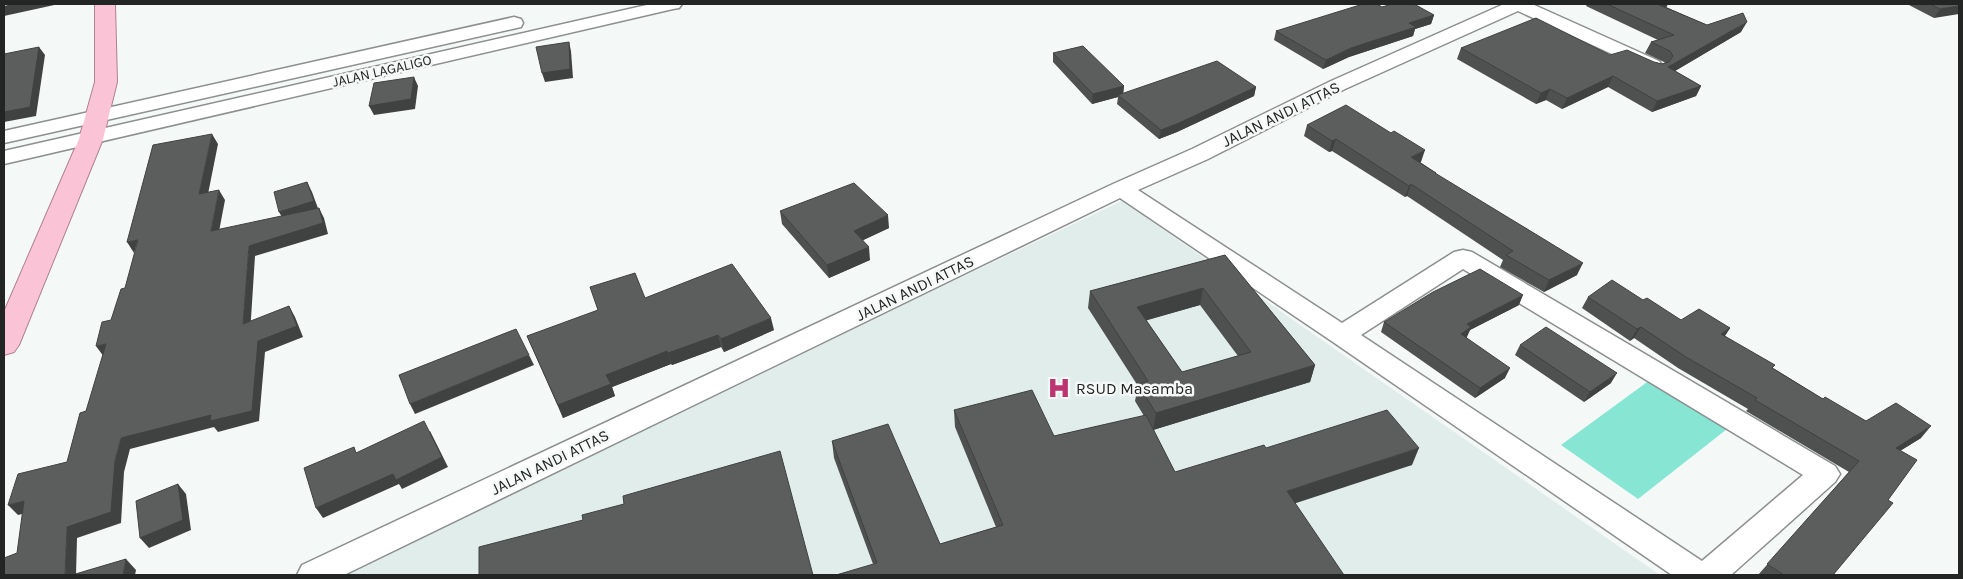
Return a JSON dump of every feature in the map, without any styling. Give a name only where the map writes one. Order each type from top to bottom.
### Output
[{"type":"highway","points":[[4,345],[94,127],[106,82],[105,4]]},
{"type":"street","name":"JALAN LAGALIGO","points":[[94,127],[598,4]]},
{"type":"street","name":"JALAN LAGALIGO","points":[[94,127],[673,4]]},
{"type":"street","points":[[1518,4],[1656,67]]},
{"type":"street","name":"JALAN ANDI ATTAS","points":[[314,575],[1121,189],[1200,154],[1338,85],[1518,4]]},
{"type":"street","points":[[4,137],[94,127]]},
{"type":"street","points":[[4,158],[94,127]]},
{"type":"street","points":[[1121,189],[1342,335],[1697,575]]},
{"type":"street","points":[[1342,335],[1463,258],[1825,474],[1709,575]]},
{"type":"shaded area","name":"RSUD Masamba","points":[[1122,201],[1660,575],[332,575]]},
{"type":"green space","points":[[1650,380],[1727,429],[1638,499],[1561,445]]},
{"type":"building","points":[[1363,4],[1377,4],[1382,7],[1392,4],[1414,4],[1434,15],[1409,23],[1416,27],[1351,48],[1326,60],[1276,31]]},
{"type":"building","points":[[1607,4],[1657,4],[1707,25],[1743,13],[1747,22],[1668,67],[1701,86],[1657,101],[1613,76],[1567,98],[1550,89],[1541,93],[1461,48],[1536,18],[1610,55],[1627,50],[1654,62],[1662,64],[1669,62],[1673,56],[1670,51],[1651,42],[1674,35]]},
{"type":"building","points":[[1930,4],[1959,4],[1959,6],[1940,9]]},
{"type":"building","points":[[569,42],[570,69],[542,73],[536,47]]},
{"type":"building","points":[[1083,46],[1124,86],[1093,94],[1053,53]]},
{"type":"building","points":[[39,47],[30,107],[4,112],[4,54]]},
{"type":"building","points":[[1217,61],[1256,87],[1161,130],[1118,95]]},
{"type":"building","points":[[414,77],[411,99],[369,106],[374,83]]},
{"type":"building","points":[[1346,105],[1391,133],[1394,131],[1425,150],[1411,157],[1435,173],[1583,263],[1549,280],[1506,255],[1513,251],[1411,184],[1409,186],[1336,139],[1332,141],[1307,125]]},
{"type":"building","points":[[212,134],[199,194],[219,190],[211,231],[319,208],[323,223],[249,246],[243,324],[289,306],[297,326],[258,341],[252,411],[210,421],[211,415],[121,438],[115,461],[111,512],[67,527],[65,575],[4,575],[4,558],[17,553],[24,501],[8,505],[18,474],[67,462],[80,413],[86,411],[106,344],[96,346],[102,322],[111,320],[121,289],[125,288],[138,240],[127,242],[153,145]]},
{"type":"building","points":[[307,182],[314,201],[279,212],[274,192]]},
{"type":"building","points":[[854,183],[888,215],[854,231],[869,247],[827,265],[780,211]]},
{"type":"building","points":[[1225,255],[1315,365],[1156,413],[1138,384],[1148,381],[1090,291]],"holes":[[[1203,288],[1251,352],[1182,372],[1137,307]]]},
{"type":"building","points":[[732,264],[771,318],[721,339],[718,335],[668,353],[667,351],[606,375],[611,384],[558,405],[527,336],[598,310],[590,287],[635,273],[645,298]]},
{"type":"building","points":[[1480,269],[1523,295],[1467,324],[1471,327],[1461,334],[1510,368],[1480,388],[1384,322],[1433,292]]},
{"type":"building","points":[[1612,280],[1643,300],[1647,298],[1681,320],[1699,309],[1730,328],[1721,334],[1775,365],[1772,368],[1823,399],[1825,397],[1866,421],[1896,403],[1931,426],[1896,448],[1917,460],[1888,500],[1893,503],[1833,575],[1784,575],[1767,564],[1859,461],[1755,400],[1757,398],[1686,357],[1641,327],[1637,329],[1588,297]]},
{"type":"building","points":[[1546,327],[1617,373],[1590,392],[1520,345]]},
{"type":"building","points":[[516,329],[529,355],[410,404],[399,375]]},
{"type":"building","points":[[1032,390],[1054,436],[1146,415],[1175,472],[1264,445],[1266,448],[1387,410],[1419,448],[1287,491],[1344,575],[836,575],[877,563],[832,441],[888,424],[940,544],[1003,525],[954,410]]},
{"type":"building","points":[[424,421],[442,457],[396,480],[393,474],[316,508],[304,468],[354,447],[356,453]]},
{"type":"building","points":[[780,451],[813,575],[479,575],[479,547],[583,520],[582,515],[624,504],[623,496]]},
{"type":"building","points":[[178,484],[183,520],[140,538],[136,501]]},
{"type":"building","points":[[126,559],[123,575],[72,575]]},
{"type":"place","name":"RSUD Masamba","points":[[1059,388]]}]
